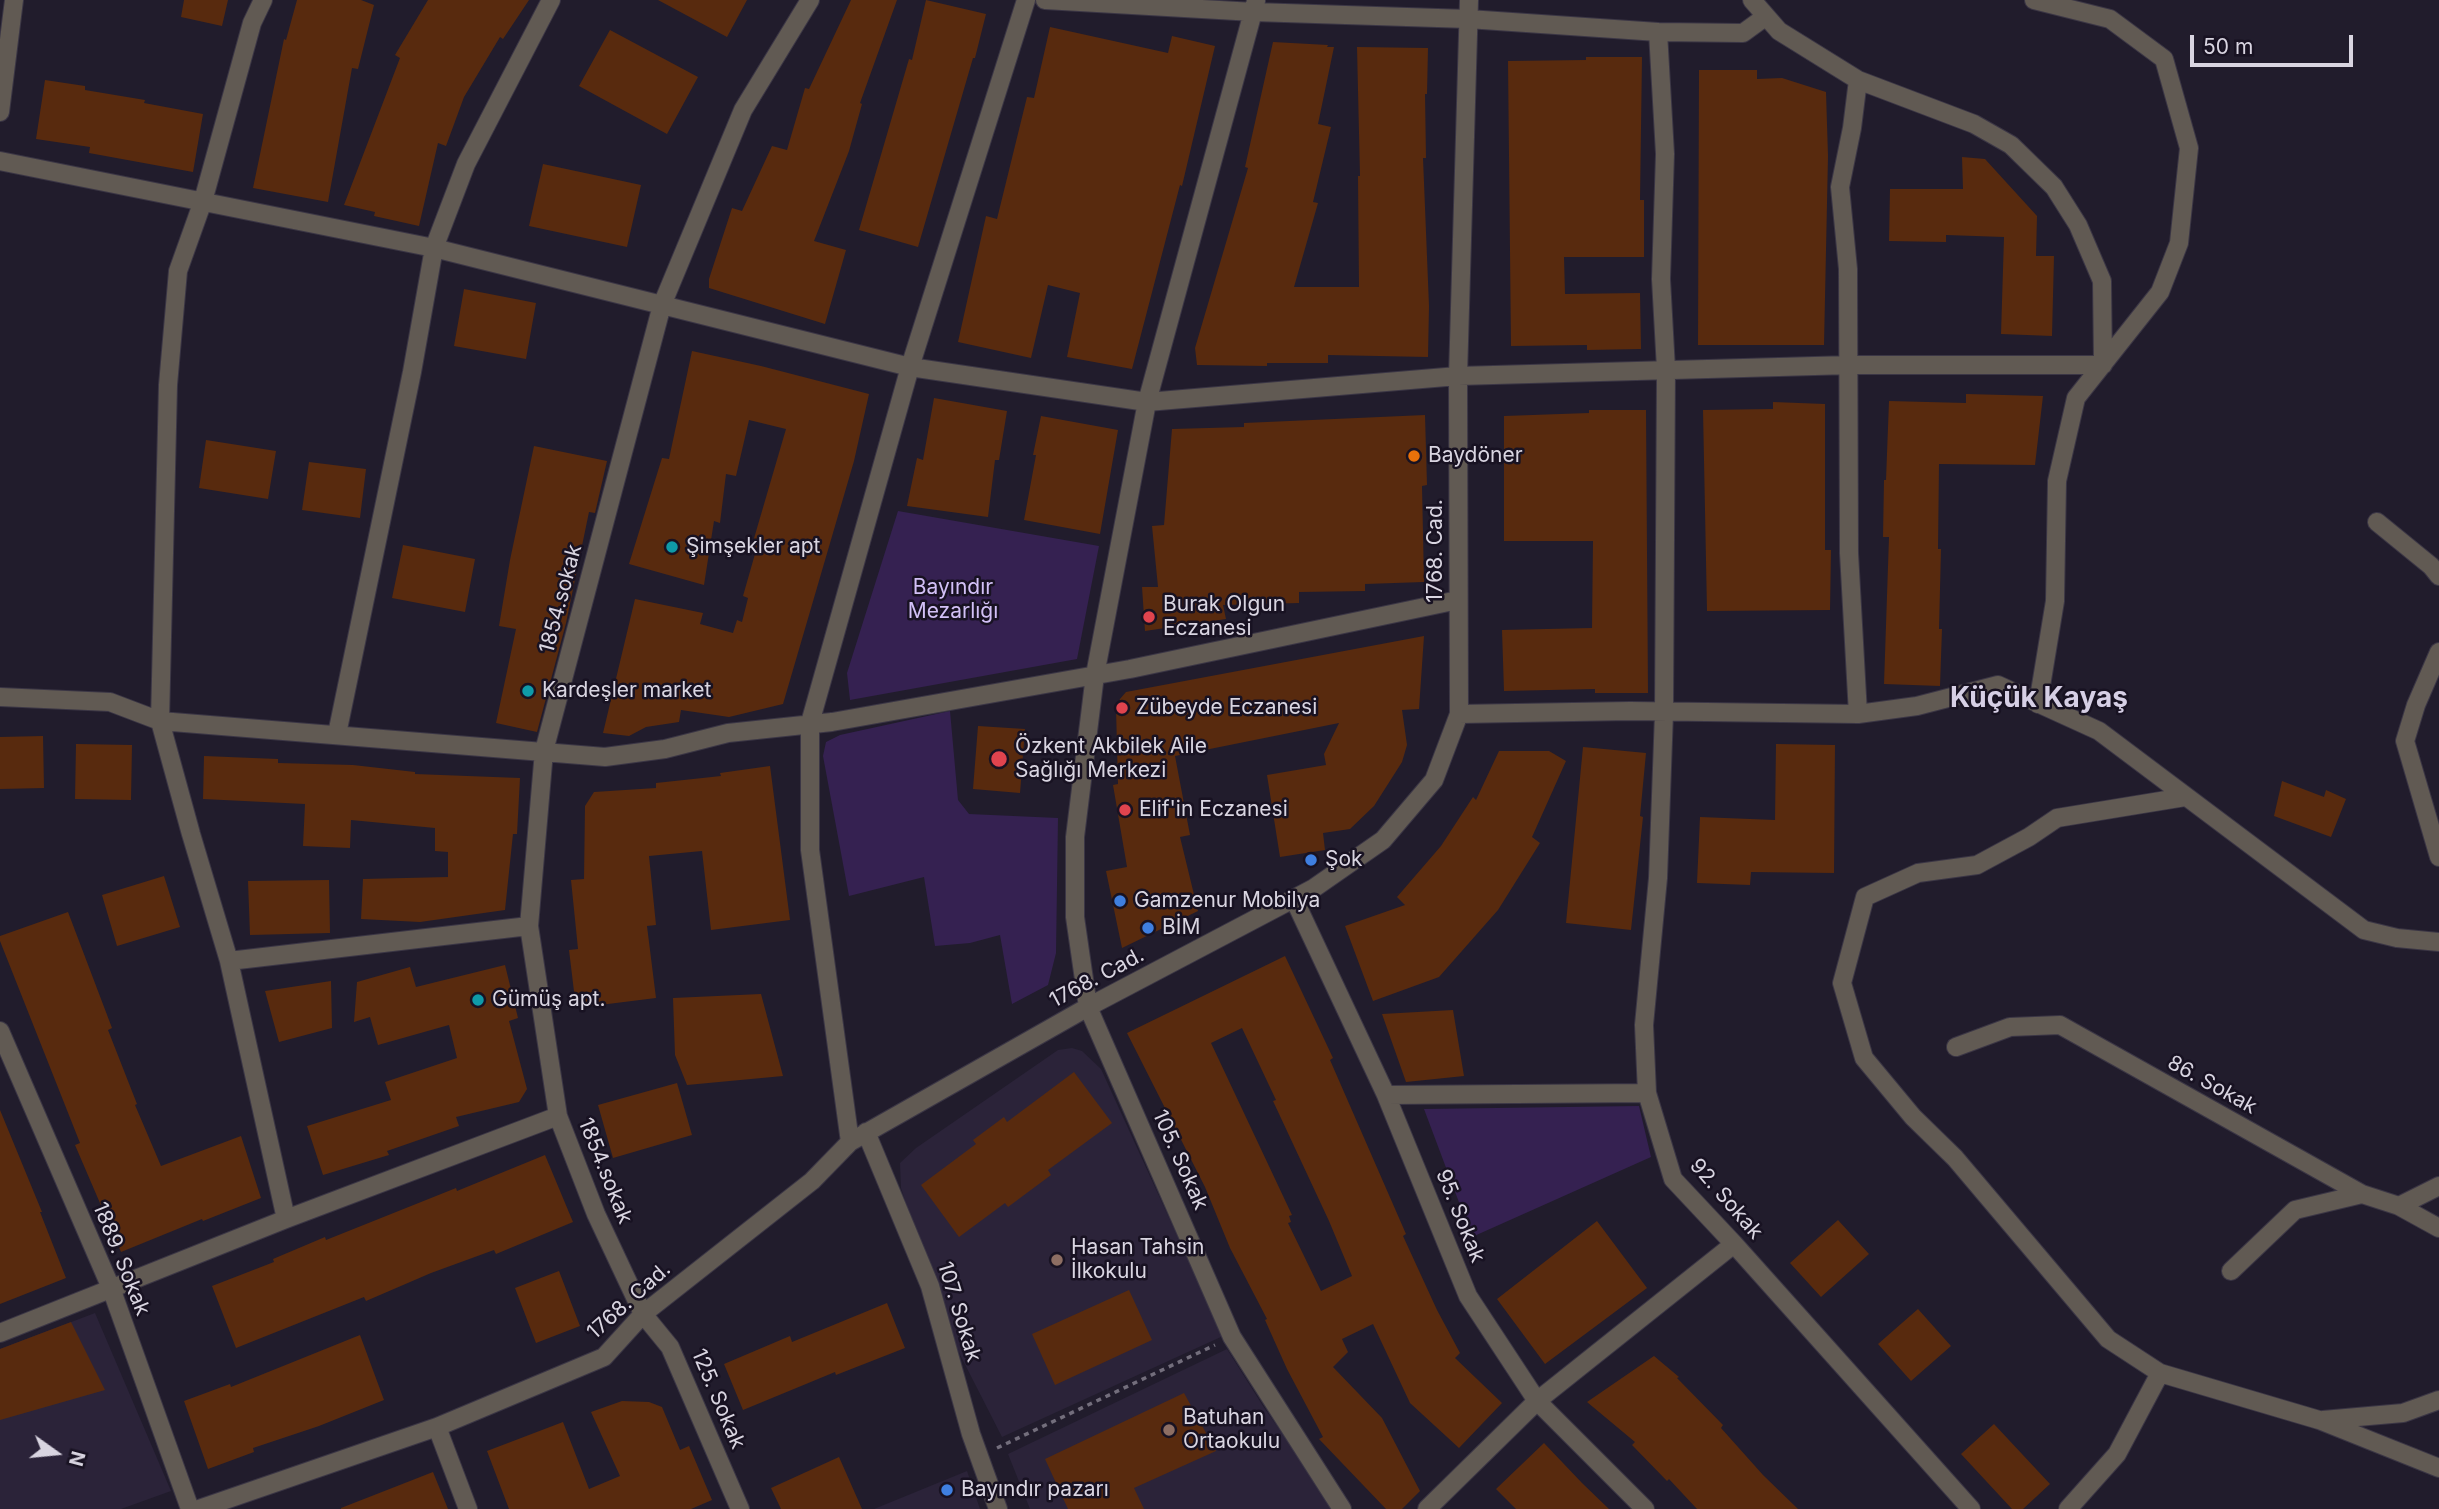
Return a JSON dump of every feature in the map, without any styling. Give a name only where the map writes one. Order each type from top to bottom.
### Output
[{"type":"street","points":[[0,112],[14,0]]},
{"type":"street","points":[[264,0],[252,23],[203,201],[178,271],[168,385],[160,721],[229,961],[286,1219]]},
{"type":"street","points":[[337,734],[412,372],[434,248],[466,164],[551,0]]},
{"type":"street","name":"1854.sokak","points":[[643,1314],[596,1214],[558,1116],[529,926],[544,751],[662,305],[744,110],[810,0]]},
{"type":"street","points":[[850,1142],[810,849],[810,723],[910,366],[1026,0]]},
{"type":"street","points":[[1045,0],[1255,6],[1658,32],[1743,33],[1765,17]]},
{"type":"street","name":"1768. Cad.","points":[[199,1509],[437,1427],[604,1357],[643,1314],[812,1181],[850,1142],[1088,1007],[1294,899],[1383,840],[1434,780],[1459,713],[1458,376],[1469,0]]},
{"type":"street","points":[[1752,0],[1779,31],[1858,80],[1974,124],[2011,145],[2054,187],[2078,225],[2102,281],[2103,365]]},
{"type":"street","points":[[2034,0],[2110,19],[2164,59],[2189,148],[2179,243],[2160,292],[2076,398],[2057,481],[2055,601],[2038,704]]},
{"type":"street","name":"105. Sokak","points":[[1255,6],[1147,402],[1095,675],[1075,837],[1075,917],[1088,1007],[1232,1337],[1342,1509]]},
{"type":"street","name":"92. Sokak","points":[[1658,32],[1665,154],[1661,279],[1666,369],[1664,713],[1658,878],[1644,1025],[1647,1093],[1674,1179],[1971,1509]]},
{"type":"street","points":[[1858,80],[1840,187],[1848,269],[1849,552],[1858,714]]},
{"type":"street","points":[[0,161],[434,248],[910,366],[1147,402],[1458,376],[1850,365],[2103,365]]},
{"type":"street","points":[[2377,522],[2431,566],[2439,576]]},
{"type":"street","points":[[0,697],[110,702],[160,721],[605,757],[665,749],[728,733],[832,722],[1095,675],[1458,600]]},
{"type":"street","points":[[2439,652],[2416,705],[2405,741],[2439,857]]},
{"type":"street","points":[[1459,713],[1630,711],[1858,714],[1917,706],[1998,685],[2099,731],[2364,930],[2397,938],[2439,942]]},
{"type":"street","points":[[2185,797],[2057,818],[2029,838],[1977,865],[1918,873],[1865,897],[1842,983],[1864,1058],[1913,1117],[1955,1158],[2108,1339],[2160,1373],[2319,1420],[2439,1468]]},
{"type":"street","name":"95. Sokak","points":[[1294,899],[1386,1095],[1468,1296],[1537,1401],[1644,1509]]},
{"type":"street","points":[[229,961],[529,926]]},
{"type":"street","name":"86. Sokak","points":[[1956,1047],[2010,1027],[2060,1026],[2362,1194],[2399,1206],[2439,1228]]},
{"type":"street","name":"1889. Sokak","points":[[0,1031],[111,1289],[190,1509]]},
{"type":"street","points":[[1386,1095],[1647,1093]]},
{"type":"street","points":[[0,1333],[286,1219],[558,1116]]},
{"type":"street","name":"107. Sokak","points":[[866,1132],[930,1286],[979,1456],[998,1509]]},
{"type":"street","points":[[2399,1206],[2439,1186]]},
{"type":"street","points":[[2231,1271],[2295,1210],[2362,1194]]},
{"type":"street","points":[[1427,1509],[1537,1401],[1734,1244]]},
{"type":"street","name":"125. Sokak","points":[[643,1314],[670,1347],[740,1509]]},
{"type":"street","points":[[2068,1509],[2116,1454],[2160,1373]]},
{"type":"street","points":[[2319,1420],[2403,1413],[2439,1400]]},
{"type":"street","points":[[437,1427],[468,1509]]},
{"type":"path","points":[[979,1456],[1232,1337]]},
{"type":"shaded area","name":"Hasan Tahsin İlkokulu","points":[[1072,1048],[1082,1051],[1101,1069],[1223,1336],[1002,1437],[949,1333],[901,1188],[900,1163],[916,1148],[1058,1050]]},
{"type":"shaded area","points":[[95,1313],[171,1491],[121,1509],[0,1509],[0,1349]]},
{"type":"shaded area","name":"Batuhan Ortaokulu","points":[[1227,1349],[1335,1509],[1030,1509],[1008,1454]]},
{"type":"shaded area","name":"Bayındır pazarı","points":[[967,1471],[980,1509],[874,1509]]},
{"type":"green space","name":"Bayındır Mezarlığı","points":[[898,511],[1099,546],[1077,659],[850,700],[847,673]]},
{"type":"green space","points":[[950,711],[958,800],[969,814],[1058,818],[1056,953],[1048,985],[1012,1004],[1000,935],[970,943],[935,946],[924,877],[849,896],[823,756],[826,742],[840,735]]},
{"type":"green space","points":[[1639,1106],[1651,1157],[1472,1237],[1424,1109]]},
{"type":"building","points":[[184,0],[228,0],[222,26],[181,17]]},
{"type":"building","points":[[297,0],[361,0],[374,5],[358,69],[352,68],[328,202],[253,188],[284,39],[286,40]]},
{"type":"building","points":[[428,0],[529,0],[503,39],[500,37],[464,97],[446,146],[438,143],[419,226],[374,216],[375,212],[344,205],[400,58],[395,55]]},
{"type":"building","points":[[658,0],[747,0],[727,37]]},
{"type":"building","points":[[851,0],[897,0],[860,103],[862,104],[849,151],[814,241],[846,250],[825,324],[709,288],[709,279],[732,208],[742,211],[772,146],[787,150],[805,88],[809,89]]},
{"type":"building","points":[[926,0],[986,14],[918,247],[859,230],[909,59],[912,60]]},
{"type":"building","points":[[1050,27],[1168,53],[1172,36],[1215,46],[1182,186],[1180,185],[1132,369],[1067,357],[1080,293],[1048,285],[1031,358],[958,342],[986,216],[997,219],[1027,97],[1034,98]]},
{"type":"building","points":[[610,30],[698,77],[667,134],[579,86]]},
{"type":"building","points":[[1273,42],[1334,47],[1318,124],[1331,127],[1313,202],[1318,203],[1294,287],[1359,287],[1357,47],[1428,48],[1425,94],[1426,158],[1423,158],[1429,306],[1428,357],[1328,355],[1328,363],[1197,365],[1195,348],[1248,168],[1245,167]]},
{"type":"building","points":[[1586,57],[1642,57],[1640,200],[1644,200],[1644,257],[1564,257],[1565,294],[1640,293],[1641,349],[1587,350],[1587,345],[1511,346],[1508,61],[1586,60]]},
{"type":"building","points":[[1699,70],[1757,70],[1757,79],[1782,78],[1826,92],[1828,156],[1824,345],[1698,345]]},
{"type":"building","points":[[45,80],[85,86],[85,90],[145,100],[144,103],[203,114],[193,172],[89,153],[90,147],[36,139]]},
{"type":"building","points":[[1962,157],[1985,159],[2037,216],[2036,256],[2054,256],[2052,336],[2001,334],[2004,237],[1946,235],[1946,242],[1889,241],[1890,189],[1963,189]]},
{"type":"building","points":[[543,164],[641,185],[627,247],[529,226]]},
{"type":"building","points":[[464,289],[536,303],[526,359],[454,346]]},
{"type":"building","points":[[692,351],[869,394],[854,461],[783,704],[729,717],[681,710],[679,722],[646,727],[629,736],[603,733],[635,599],[703,613],[700,624],[733,633],[737,620],[742,622],[748,598],[743,596],[755,554],[750,552],[786,429],[749,420],[736,476],[726,474],[720,523],[714,521],[704,585],[629,564],[662,458],[669,459]]},
{"type":"building","points":[[1966,394],[2043,396],[2035,465],[1939,464],[1939,629],[1942,629],[1940,686],[1884,684],[1889,537],[1883,537],[1884,480],[1889,401],[1966,403]]},
{"type":"building","points":[[934,398],[1007,411],[999,460],[995,460],[988,517],[907,506],[917,458],[923,460]]},
{"type":"building","points":[[1773,402],[1825,404],[1825,550],[1831,550],[1830,610],[1707,611],[1703,410],[1773,409]]},
{"type":"building","points":[[1589,410],[1646,410],[1648,693],[1595,693],[1595,689],[1504,691],[1502,630],[1592,628],[1593,541],[1504,541],[1504,416],[1589,413]]},
{"type":"building","points":[[1425,415],[1427,485],[1422,486],[1424,582],[1365,584],[1365,591],[1299,592],[1299,603],[1223,605],[1226,619],[1145,631],[1142,587],[1158,587],[1152,526],[1164,525],[1172,429]]},
{"type":"building","points":[[1041,416],[1118,430],[1100,534],[1024,520]]},
{"type":"building","points":[[206,440],[276,451],[268,499],[199,488]]},
{"type":"building","points":[[534,446],[607,461],[595,513],[589,512],[566,623],[537,732],[496,723],[516,629],[499,626]]},
{"type":"building","points":[[309,462],[366,469],[360,518],[302,510]]},
{"type":"building","points":[[403,545],[475,559],[465,612],[392,598]]},
{"type":"building","points":[[1424,636],[1419,709],[1402,710],[1407,745],[1402,762],[1374,806],[1350,829],[1323,833],[1325,850],[1280,857],[1267,775],[1326,765],[1324,754],[1339,723],[1175,756],[1190,835],[1180,837],[1198,911],[1122,948],[1106,871],[1127,867],[1113,785],[1118,784],[1116,708],[1126,692]]},
{"type":"building","name":"Özkent Akbilek Aile Sağlığı Merkezi","points":[[978,726],[1025,729],[1020,793],[973,789]]},
{"type":"building","points":[[43,736],[44,788],[0,789],[0,737]]},
{"type":"building","points":[[76,744],[132,745],[131,800],[75,799]]},
{"type":"building","points":[[1776,744],[1835,745],[1834,873],[1751,872],[1750,885],[1697,883],[1700,817],[1775,820]]},
{"type":"building","points":[[1583,747],[1646,753],[1640,816],[1643,817],[1631,930],[1566,923]]},
{"type":"building","points":[[1499,751],[1549,751],[1566,761],[1532,837],[1540,843],[1498,910],[1439,977],[1373,1001],[1345,926],[1405,905],[1397,897],[1441,846],[1473,797],[1476,800]]},
{"type":"building","points":[[204,756],[278,759],[278,763],[353,765],[415,774],[520,778],[517,834],[513,834],[505,910],[420,922],[361,919],[363,879],[448,877],[448,852],[435,851],[435,828],[351,820],[350,848],[303,846],[305,804],[203,799]]},
{"type":"building","points":[[770,766],[790,920],[711,930],[702,851],[649,856],[656,925],[647,926],[656,998],[576,1008],[569,950],[578,949],[571,880],[584,879],[585,806],[594,792],[656,788],[656,783],[721,776],[720,773]]},
{"type":"building","points":[[2282,781],[2324,797],[2326,790],[2346,799],[2331,837],[2274,816]]},
{"type":"building","points":[[164,876],[180,927],[117,946],[102,895]]},
{"type":"building","points":[[329,880],[330,933],[250,935],[248,881]]},
{"type":"building","points":[[68,912],[112,1028],[108,1030],[137,1104],[135,1105],[161,1166],[241,1136],[261,1198],[121,1252],[75,1145],[80,1143],[0,941],[0,936]]},
{"type":"building","points":[[1285,956],[1333,1058],[1330,1060],[1406,1234],[1403,1236],[1460,1353],[1455,1358],[1502,1403],[1459,1448],[1410,1403],[1373,1324],[1342,1339],[1348,1352],[1333,1367],[1382,1418],[1420,1491],[1402,1509],[1386,1509],[1319,1439],[1323,1437],[1287,1369],[1265,1320],[1267,1319],[1230,1248],[1205,1187],[1127,1033]],"holes":[[[1242,1028],[1276,1100],[1273,1101],[1352,1276],[1321,1291],[1288,1223],[1291,1222],[1289,1216],[1292,1215],[1211,1043]]]},
{"type":"building","points":[[505,965],[518,1018],[509,1021],[527,1089],[519,1102],[456,1117],[459,1126],[387,1151],[389,1155],[323,1175],[307,1126],[391,1100],[385,1082],[457,1058],[449,1025],[378,1045],[370,1017],[354,1022],[357,982],[410,967],[416,987]]},
{"type":"building","points":[[331,981],[332,1028],[279,1042],[265,991]]},
{"type":"building","points":[[761,994],[783,1076],[687,1085],[675,1055],[673,998]]},
{"type":"building","points":[[1453,1010],[1464,1076],[1406,1082],[1382,1014]]},
{"type":"building","points":[[1074,1072],[1112,1123],[1048,1170],[1051,1175],[1008,1207],[1005,1203],[959,1237],[921,1185],[976,1144],[973,1140],[1004,1117],[1007,1122]]},
{"type":"building","points":[[677,1083],[692,1135],[613,1158],[598,1105]]},
{"type":"building","points":[[0,1110],[66,1278],[0,1304]]},
{"type":"building","points":[[545,1155],[573,1222],[496,1254],[494,1250],[366,1301],[364,1297],[236,1348],[212,1286],[274,1262],[273,1259],[325,1237],[326,1240]]},
{"type":"building","points":[[1838,1220],[1869,1254],[1821,1297],[1790,1263]]},
{"type":"building","points":[[1597,1221],[1647,1288],[1545,1364],[1497,1299]]},
{"type":"building","points":[[559,1271],[580,1326],[536,1343],[515,1288]]},
{"type":"building","points":[[1129,1290],[1152,1340],[1055,1385],[1032,1334]]},
{"type":"building","points":[[887,1303],[905,1348],[836,1375],[835,1372],[743,1410],[724,1364],[790,1336],[792,1342]]},
{"type":"building","points":[[1918,1309],[1951,1346],[1911,1381],[1878,1344]]},
{"type":"building","points":[[71,1322],[105,1390],[0,1420],[0,1349]]},
{"type":"building","points":[[360,1335],[384,1400],[253,1448],[254,1452],[208,1469],[184,1401],[230,1384],[231,1387]]},
{"type":"building","points":[[1654,1356],[1679,1377],[1677,1378],[1723,1425],[1721,1428],[1763,1475],[1798,1509],[1697,1509],[1632,1445],[1635,1442],[1587,1402]]},
{"type":"building","points":[[1184,1393],[1216,1451],[1134,1488],[1144,1509],[1068,1509],[1045,1459]]},
{"type":"building","points":[[622,1401],[649,1402],[662,1407],[680,1450],[689,1446],[712,1500],[691,1509],[509,1509],[487,1451],[563,1422],[589,1489],[620,1476],[591,1412]]},
{"type":"building","points":[[1994,1424],[2050,1484],[2023,1509],[2012,1509],[1961,1454]]},
{"type":"building","points":[[1544,1443],[1609,1509],[1516,1509],[1496,1489]]},
{"type":"building","points":[[839,1457],[862,1509],[781,1509],[771,1488]]},
{"type":"building","points":[[433,1472],[448,1509],[341,1509],[341,1508]]},
{"type":"place","name":"Baydöner","points":[[1414,456]]},
{"type":"place","name":"Şimşekler apt","points":[[672,547]]},
{"type":"place","name":"Burak Olgun Eczanesi","points":[[1149,617]]},
{"type":"place","name":"Kardeşler market","points":[[528,691]]},
{"type":"place","name":"Zübeyde Eczanesi","points":[[1122,708]]},
{"type":"place","name":"Özkent Akbilek Aile Sağlığı Merkezi","points":[[999,759]]},
{"type":"place","name":"Elif'in Eczanesi","points":[[1125,810]]},
{"type":"place","name":"Şok","points":[[1311,860]]},
{"type":"place","name":"Gamzenur Mobilya","points":[[1120,901]]},
{"type":"place","name":"BİM","points":[[1148,928]]},
{"type":"place","name":"Gümüş apt.","points":[[478,1000]]},
{"type":"place","name":"Hasan Tahsin İlkokulu","points":[[1057,1260]]},
{"type":"place","name":"Batuhan Ortaokulu","points":[[1169,1430]]},
{"type":"place","name":"Bayındır pazarı","points":[[947,1490]]},
{"type":"district","name":"Küçük Kayaş","points":[[2039,699]]}]
